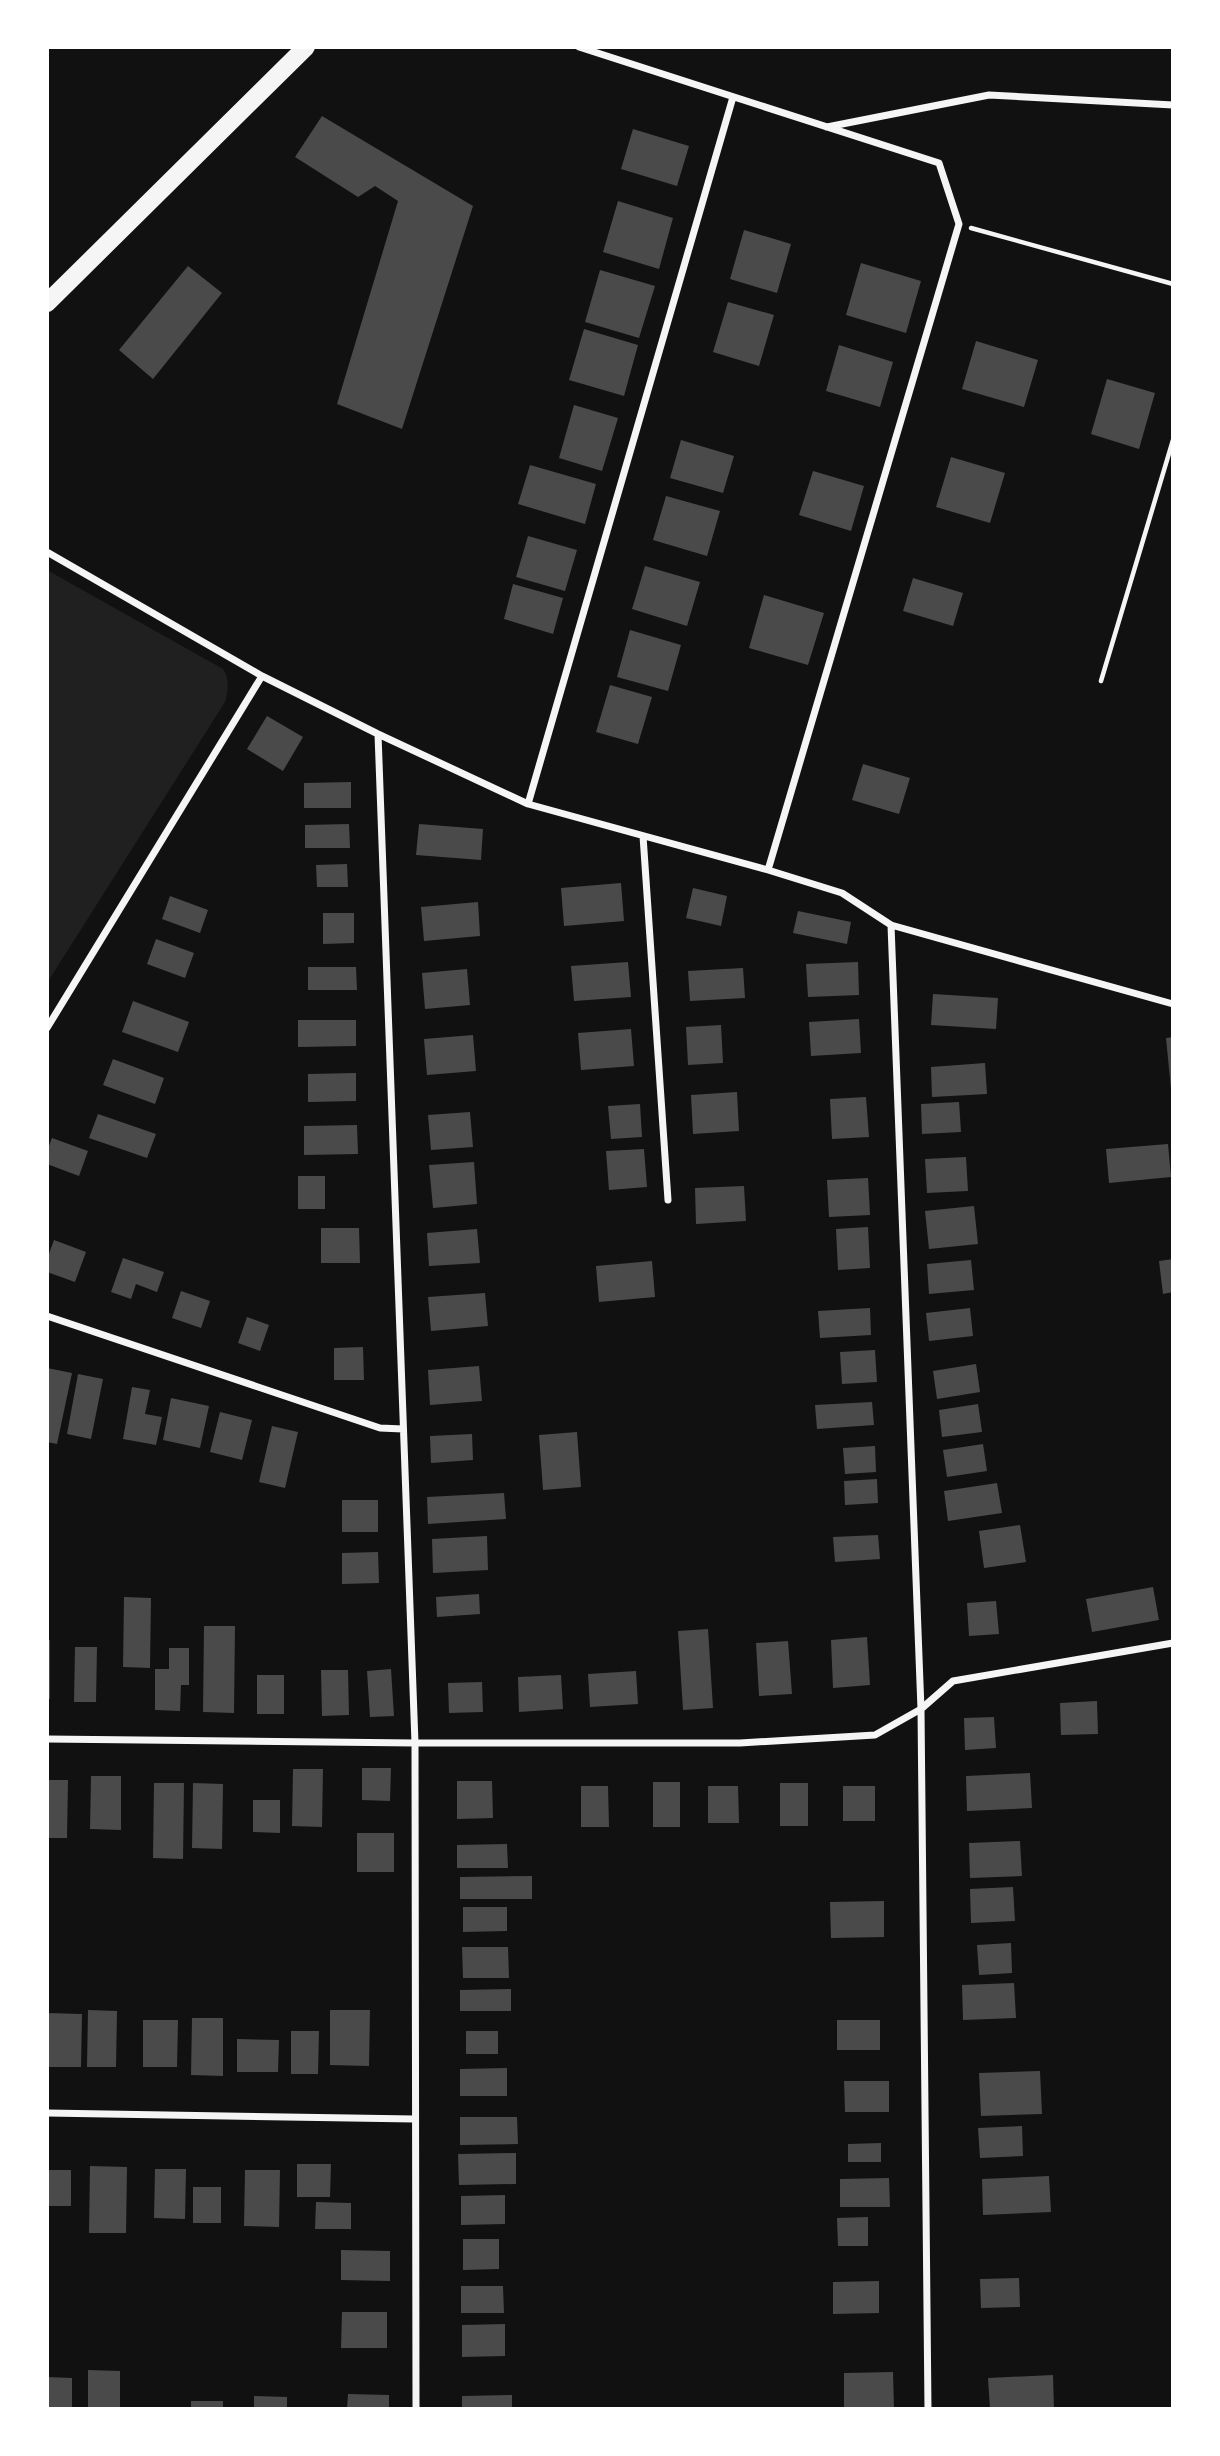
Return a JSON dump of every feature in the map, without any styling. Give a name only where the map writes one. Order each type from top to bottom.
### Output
[{"type":"main road","points":[[47,303],[306,47]]},
{"type":"street","points":[[579,47],[939,163],[959,224],[768,870]]},
{"type":"street","points":[[826,127],[989,95],[1173,106]]},
{"type":"street","points":[[528,804],[733,97]]},
{"type":"street","points":[[47,552],[262,676],[528,804],[842,893],[891,925],[1173,1004]]},
{"type":"street","points":[[47,1028],[262,676]]},
{"type":"street","points":[[378,734],[415,1743],[416,2409]]},
{"type":"street","points":[[643,836],[668,1200]]},
{"type":"street","points":[[891,925],[921,1709],[928,2409]]},
{"type":"street","points":[[47,1316],[380,1428],[403,1429]]},
{"type":"street","points":[[47,1739],[740,1743],[875,1735],[921,1709],[953,1681],[1173,1643]]},
{"type":"street","points":[[47,2113],[414,2119]]},
{"type":"path","points":[[959,224],[1173,284]]},
{"type":"path","points":[[1101,681],[1173,440]]},
{"type":"shaded area","points":[[47,570],[223,669],[228,685],[225,702],[47,983]]},
{"type":"building","points":[[322,116],[473,206],[402,429],[337,404],[398,201],[375,186],[358,197],[295,157]]},
{"type":"building","points":[[633,129],[689,146],[677,186],[621,169]]},
{"type":"building","points":[[618,201],[673,218],[659,269],[603,252]]},
{"type":"building","points":[[744,230],[791,244],[777,293],[730,279]]},
{"type":"building","points":[[861,263],[921,281],[906,333],[846,315]]},
{"type":"building","points":[[188,266],[222,293],[153,379],[119,350]]},
{"type":"building","points":[[600,270],[655,286],[639,338],[585,322]]},
{"type":"building","points":[[728,302],[774,315],[759,366],[713,352]]},
{"type":"building","points":[[584,329],[638,345],[624,396],[569,380]]},
{"type":"building","points":[[976,341],[1038,360],[1024,407],[962,389]]},
{"type":"building","points":[[839,345],[893,362],[880,407],[826,391]]},
{"type":"building","points":[[1107,379],[1155,393],[1139,449],[1091,434]]},
{"type":"building","points":[[574,405],[618,418],[602,471],[559,458]]},
{"type":"building","points":[[681,440],[734,456],[723,493],[670,478]]},
{"type":"building","points":[[951,457],[1005,473],[990,523],[936,507]]},
{"type":"building","points":[[530,465],[596,484],[585,524],[518,504]]},
{"type":"building","points":[[813,471],[864,486],[851,531],[799,515]]},
{"type":"building","points":[[666,496],[720,511],[707,556],[653,540]]},
{"type":"building","points":[[528,536],[577,550],[565,591],[516,577]]},
{"type":"building","points":[[645,566],[700,582],[687,626],[632,609]]},
{"type":"building","points":[[913,578],[963,593],[953,626],[903,611]]},
{"type":"building","points":[[513,584],[563,598],[553,634],[504,619]]},
{"type":"building","points":[[764,595],[824,613],[808,665],[749,648]]},
{"type":"building","points":[[630,630],[681,645],[668,691],[617,677]]},
{"type":"building","points":[[610,685],[652,697],[638,744],[596,732]]},
{"type":"building","points":[[267,716],[303,737],[283,771],[247,749]]},
{"type":"building","points":[[863,764],[910,778],[899,814],[852,800]]},
{"type":"building","points":[[351,782],[351,808],[304,808],[304,783]]},
{"type":"building","points":[[349,824],[350,848],[305,848],[305,825]]},
{"type":"building","points":[[419,824],[483,829],[481,860],[416,855]]},
{"type":"building","points":[[347,864],[348,887],[317,887],[316,865]]},
{"type":"building","points":[[621,883],[624,921],[564,926],[561,888]]},
{"type":"building","points":[[693,888],[727,896],[721,926],[686,918]]},
{"type":"building","points":[[170,896],[208,910],[200,933],[162,919]]},
{"type":"building","points":[[478,902],[480,936],[424,941],[421,907]]},
{"type":"building","points":[[798,911],[851,922],[847,944],[793,933]]},
{"type":"building","points":[[323,913],[354,913],[354,943],[323,944]]},
{"type":"building","points":[[156,939],[194,953],[185,978],[147,964]]},
{"type":"building","points":[[628,962],[631,997],[574,1001],[571,966]]},
{"type":"building","points":[[858,962],[859,995],[808,997],[806,964]]},
{"type":"building","points":[[308,967],[356,967],[357,990],[308,990]]},
{"type":"building","points":[[743,968],[745,998],[690,1001],[688,971]]},
{"type":"building","points":[[467,969],[470,1005],[425,1009],[422,973]]},
{"type":"building","points":[[933,994],[998,998],[996,1029],[931,1025]]},
{"type":"building","points":[[133,1001],[189,1022],[178,1052],[122,1032]]},
{"type":"building","points":[[859,1019],[861,1053],[811,1056],[809,1022]]},
{"type":"building","points":[[298,1020],[356,1020],[356,1046],[298,1047]]},
{"type":"building","points":[[721,1025],[723,1063],[688,1065],[686,1027]]},
{"type":"building","points":[[631,1029],[634,1066],[581,1070],[578,1033]]},
{"type":"building","points":[[473,1035],[476,1071],[427,1075],[424,1039]]},
{"type":"building","points":[[1173,1037],[1173,1089],[1171,1089],[1166,1038]]},
{"type":"building","points":[[113,1059],[164,1078],[155,1104],[103,1085]]},
{"type":"building","points":[[985,1063],[987,1094],[932,1097],[931,1067]]},
{"type":"building","points":[[356,1073],[356,1101],[308,1102],[308,1074]]},
{"type":"building","points":[[737,1092],[739,1131],[693,1134],[691,1095]]},
{"type":"building","points":[[866,1097],[869,1137],[832,1139],[830,1099]]},
{"type":"building","points":[[959,1102],[961,1132],[922,1134],[921,1104]]},
{"type":"building","points":[[640,1104],[642,1137],[611,1139],[608,1106]]},
{"type":"building","points":[[470,1112],[473,1147],[431,1150],[428,1115]]},
{"type":"building","points":[[98,1114],[156,1134],[147,1158],[89,1138]]},
{"type":"building","points":[[357,1125],[358,1154],[304,1155],[304,1126]]},
{"type":"building","points":[[52,1138],[88,1151],[79,1176],[47,1164],[47,1151]]},
{"type":"building","points":[[1168,1144],[1171,1177],[1109,1183],[1106,1149]]},
{"type":"building","points":[[644,1149],[647,1187],[609,1190],[606,1151]]},
{"type":"building","points":[[966,1157],[968,1191],[927,1193],[925,1159]]},
{"type":"building","points":[[474,1162],[477,1204],[433,1208],[429,1165]]},
{"type":"building","points":[[298,1176],[325,1176],[325,1209],[298,1209]]},
{"type":"building","points":[[868,1178],[870,1215],[829,1217],[827,1180]]},
{"type":"building","points":[[744,1186],[746,1221],[696,1224],[695,1188]]},
{"type":"building","points":[[974,1206],[978,1244],[929,1249],[925,1211]]},
{"type":"building","points":[[868,1227],[870,1268],[838,1270],[836,1229]]},
{"type":"building","points":[[321,1228],[359,1228],[360,1263],[321,1263]]},
{"type":"building","points":[[477,1229],[480,1263],[429,1266],[427,1233]]},
{"type":"building","points":[[54,1240],[86,1252],[75,1282],[47,1272],[47,1259]]},
{"type":"building","points":[[123,1258],[164,1272],[157,1292],[136,1284],[131,1299],[111,1292]]},
{"type":"building","points":[[1173,1259],[1173,1292],[1163,1294],[1159,1261]]},
{"type":"building","points":[[971,1260],[974,1290],[929,1294],[927,1264]]},
{"type":"building","points":[[652,1261],[655,1297],[599,1302],[596,1266]]},
{"type":"building","points":[[181,1291],[210,1301],[201,1328],[172,1318]]},
{"type":"building","points":[[485,1293],[488,1326],[431,1331],[428,1297]]},
{"type":"building","points":[[870,1308],[871,1335],[820,1338],[818,1311]]},
{"type":"building","points":[[970,1308],[973,1336],[929,1341],[926,1313]]},
{"type":"building","points":[[247,1317],[269,1325],[260,1351],[238,1343]]},
{"type":"building","points":[[363,1347],[364,1380],[334,1380],[334,1348]]},
{"type":"building","points":[[875,1350],[877,1382],[842,1384],[840,1352]]},
{"type":"building","points":[[976,1364],[980,1392],[937,1399],[933,1371]]},
{"type":"building","points":[[479,1366],[482,1401],[430,1405],[428,1370]]},
{"type":"building","points":[[47,1368],[72,1373],[57,1444],[47,1442]]},
{"type":"building","points":[[78,1374],[103,1379],[91,1439],[67,1434]]},
{"type":"building","points":[[132,1387],[150,1390],[145,1414],[162,1417],[156,1445],[123,1439]]},
{"type":"building","points":[[171,1398],[209,1406],[200,1448],[163,1440]]},
{"type":"building","points":[[872,1402],[874,1425],[817,1429],[815,1405]]},
{"type":"building","points":[[978,1404],[982,1432],[942,1437],[939,1410]]},
{"type":"building","points":[[220,1412],[252,1420],[242,1460],[210,1452]]},
{"type":"building","points":[[272,1426],[298,1432],[285,1488],[259,1482]]},
{"type":"building","points":[[577,1432],[581,1487],[543,1490],[539,1435]]},
{"type":"building","points":[[472,1434],[473,1460],[431,1463],[430,1436]]},
{"type":"building","points":[[983,1444],[987,1471],[947,1477],[943,1450]]},
{"type":"building","points":[[875,1446],[876,1472],[845,1474],[843,1448]]},
{"type":"building","points":[[877,1479],[878,1503],[845,1505],[844,1481]]},
{"type":"building","points":[[997,1483],[1002,1513],[948,1521],[944,1491]]},
{"type":"building","points":[[504,1493],[506,1519],[428,1524],[427,1497]]},
{"type":"building","points":[[342,1500],[378,1500],[378,1532],[342,1532]]},
{"type":"building","points":[[1020,1525],[1026,1562],[984,1568],[979,1531]]},
{"type":"building","points":[[878,1535],[880,1559],[835,1562],[833,1537]]},
{"type":"building","points":[[487,1536],[488,1570],[433,1573],[432,1539]]},
{"type":"building","points":[[378,1552],[379,1583],[342,1584],[342,1553]]},
{"type":"building","points":[[1153,1587],[1159,1620],[1092,1632],[1086,1599]]},
{"type":"building","points":[[479,1594],[480,1614],[437,1617],[436,1597]]},
{"type":"building","points":[[124,1597],[151,1598],[150,1668],[123,1667]]},
{"type":"building","points":[[996,1601],[999,1634],[969,1636],[967,1603]]},
{"type":"building","points":[[204,1626],[235,1626],[234,1713],[203,1712]]},
{"type":"building","points":[[708,1629],[713,1708],[683,1710],[678,1631]]},
{"type":"building","points":[[867,1637],[870,1685],[833,1688],[831,1640]]},
{"type":"building","points":[[47,1640],[50,1640],[50,1699],[47,1699]]},
{"type":"building","points":[[788,1641],[792,1694],[759,1696],[756,1643]]},
{"type":"building","points":[[75,1647],[97,1647],[96,1702],[74,1702]]},
{"type":"building","points":[[169,1648],[189,1648],[189,1685],[181,1685],[180,1711],[155,1710],[155,1669],[169,1669]]},
{"type":"building","points":[[391,1669],[394,1716],[370,1717],[367,1671]]},
{"type":"building","points":[[321,1670],[348,1670],[349,1715],[322,1716]]},
{"type":"building","points":[[636,1671],[638,1704],[590,1707],[588,1674]]},
{"type":"building","points":[[257,1675],[284,1675],[284,1714],[257,1714]]},
{"type":"building","points":[[561,1675],[563,1709],[519,1712],[518,1677]]},
{"type":"building","points":[[482,1682],[483,1712],[449,1713],[448,1683]]},
{"type":"building","points":[[1097,1701],[1098,1734],[1061,1735],[1060,1703]]},
{"type":"building","points":[[994,1717],[996,1748],[965,1750],[964,1718]]},
{"type":"building","points":[[362,1768],[391,1768],[390,1801],[362,1800]]},
{"type":"building","points":[[293,1769],[323,1769],[322,1827],[292,1826]]},
{"type":"building","points":[[1030,1773],[1032,1808],[967,1811],[966,1776]]},
{"type":"building","points":[[91,1776],[121,1776],[121,1830],[90,1829]]},
{"type":"building","points":[[47,1780],[68,1780],[67,1838],[47,1838]]},
{"type":"building","points":[[457,1781],[492,1781],[493,1818],[457,1819]]},
{"type":"building","points":[[653,1782],[680,1782],[680,1827],[653,1827]]},
{"type":"building","points":[[154,1783],[184,1783],[183,1859],[153,1858]]},
{"type":"building","points":[[193,1783],[223,1784],[222,1849],[192,1848]]},
{"type":"building","points":[[780,1783],[808,1783],[808,1826],[780,1826]]},
{"type":"building","points":[[581,1786],[608,1786],[609,1827],[581,1827]]},
{"type":"building","points":[[708,1786],[738,1786],[739,1823],[708,1823]]},
{"type":"building","points":[[843,1786],[875,1786],[875,1821],[843,1821]]},
{"type":"building","points":[[253,1800],[280,1800],[280,1833],[253,1832]]},
{"type":"building","points":[[357,1833],[394,1833],[394,1872],[357,1872]]},
{"type":"building","points":[[1020,1841],[1022,1876],[970,1878],[969,1843]]},
{"type":"building","points":[[507,1844],[508,1868],[457,1868],[457,1845]]},
{"type":"building","points":[[532,1876],[532,1899],[460,1899],[460,1877]]},
{"type":"building","points":[[1013,1887],[1015,1921],[971,1923],[970,1889]]},
{"type":"building","points":[[884,1901],[884,1937],[831,1938],[830,1902]]},
{"type":"building","points":[[463,1907],[507,1907],[507,1931],[463,1932]]},
{"type":"building","points":[[1011,1943],[1012,1973],[979,1975],[977,1945]]},
{"type":"building","points":[[462,1947],[508,1947],[509,1978],[463,1978]]},
{"type":"building","points":[[1014,1983],[1016,2018],[963,2020],[962,1985]]},
{"type":"building","points":[[511,1989],[511,2011],[460,2011],[460,1990]]},
{"type":"building","points":[[88,2010],[117,2011],[116,2067],[87,2067]]},
{"type":"building","points":[[330,2010],[370,2010],[369,2066],[330,2065]]},
{"type":"building","points":[[47,2013],[82,2014],[81,2067],[47,2067]]},
{"type":"building","points":[[192,2018],[223,2018],[223,2076],[191,2075]]},
{"type":"building","points":[[143,2020],[178,2020],[177,2067],[143,2067]]},
{"type":"building","points":[[837,2020],[880,2020],[880,2050],[837,2050]]},
{"type":"building","points":[[291,2031],[319,2031],[318,2074],[291,2074]]},
{"type":"building","points":[[466,2031],[498,2031],[498,2054],[466,2054]]},
{"type":"building","points":[[237,2039],[279,2040],[278,2072],[237,2072]]},
{"type":"building","points":[[507,2068],[507,2096],[460,2096],[460,2069]]},
{"type":"building","points":[[1040,2071],[1042,2114],[981,2116],[979,2073]]},
{"type":"building","points":[[844,2081],[889,2081],[889,2112],[845,2112]]},
{"type":"building","points":[[460,2117],[517,2117],[518,2144],[460,2145]]},
{"type":"building","points":[[1022,2126],[1023,2156],[980,2158],[978,2128]]},
{"type":"building","points":[[881,2143],[881,2162],[848,2162],[848,2144]]},
{"type":"building","points":[[516,2153],[516,2184],[459,2185],[458,2154]]},
{"type":"building","points":[[297,2164],[331,2164],[330,2197],[297,2197]]},
{"type":"building","points":[[90,2166],[127,2167],[126,2233],[89,2233]]},
{"type":"building","points":[[155,2169],[186,2169],[185,2219],[154,2218]]},
{"type":"building","points":[[47,2170],[71,2170],[71,2206],[47,2206]]},
{"type":"building","points":[[245,2170],[280,2170],[279,2227],[244,2226]]},
{"type":"building","points":[[1049,2176],[1051,2212],[983,2215],[982,2179]]},
{"type":"building","points":[[889,2178],[890,2207],[840,2207],[840,2179]]},
{"type":"building","points":[[193,2187],[221,2187],[221,2223],[193,2223]]},
{"type":"building","points":[[505,2195],[505,2224],[461,2225],[461,2196]]},
{"type":"building","points":[[316,2202],[351,2203],[351,2229],[315,2229]]},
{"type":"building","points":[[868,2217],[868,2246],[838,2246],[837,2218]]},
{"type":"building","points":[[463,2239],[499,2239],[499,2269],[463,2270]]},
{"type":"building","points":[[341,2250],[390,2251],[390,2281],[341,2280]]},
{"type":"building","points":[[1019,2278],[1020,2307],[981,2308],[980,2279]]},
{"type":"building","points":[[879,2281],[879,2313],[833,2314],[833,2282]]},
{"type":"building","points":[[461,2286],[503,2286],[504,2313],[461,2313]]},
{"type":"building","points":[[342,2312],[387,2312],[387,2348],[341,2348]]},
{"type":"building","points":[[505,2324],[505,2356],[462,2357],[462,2325]]},
{"type":"building","points":[[88,2370],[120,2371],[120,2409],[88,2409]]},
{"type":"building","points":[[893,2372],[894,2409],[844,2409],[844,2373]]},
{"type":"building","points":[[1053,2375],[1054,2409],[990,2409],[988,2378]]},
{"type":"building","points":[[47,2377],[72,2378],[72,2409],[47,2409]]},
{"type":"building","points":[[348,2394],[389,2395],[389,2409],[347,2409]]},
{"type":"building","points":[[512,2395],[512,2409],[462,2409],[462,2396]]},
{"type":"building","points":[[254,2396],[287,2397],[287,2409],[254,2409]]},
{"type":"building","points":[[191,2401],[223,2401],[223,2409],[191,2409]]}]
